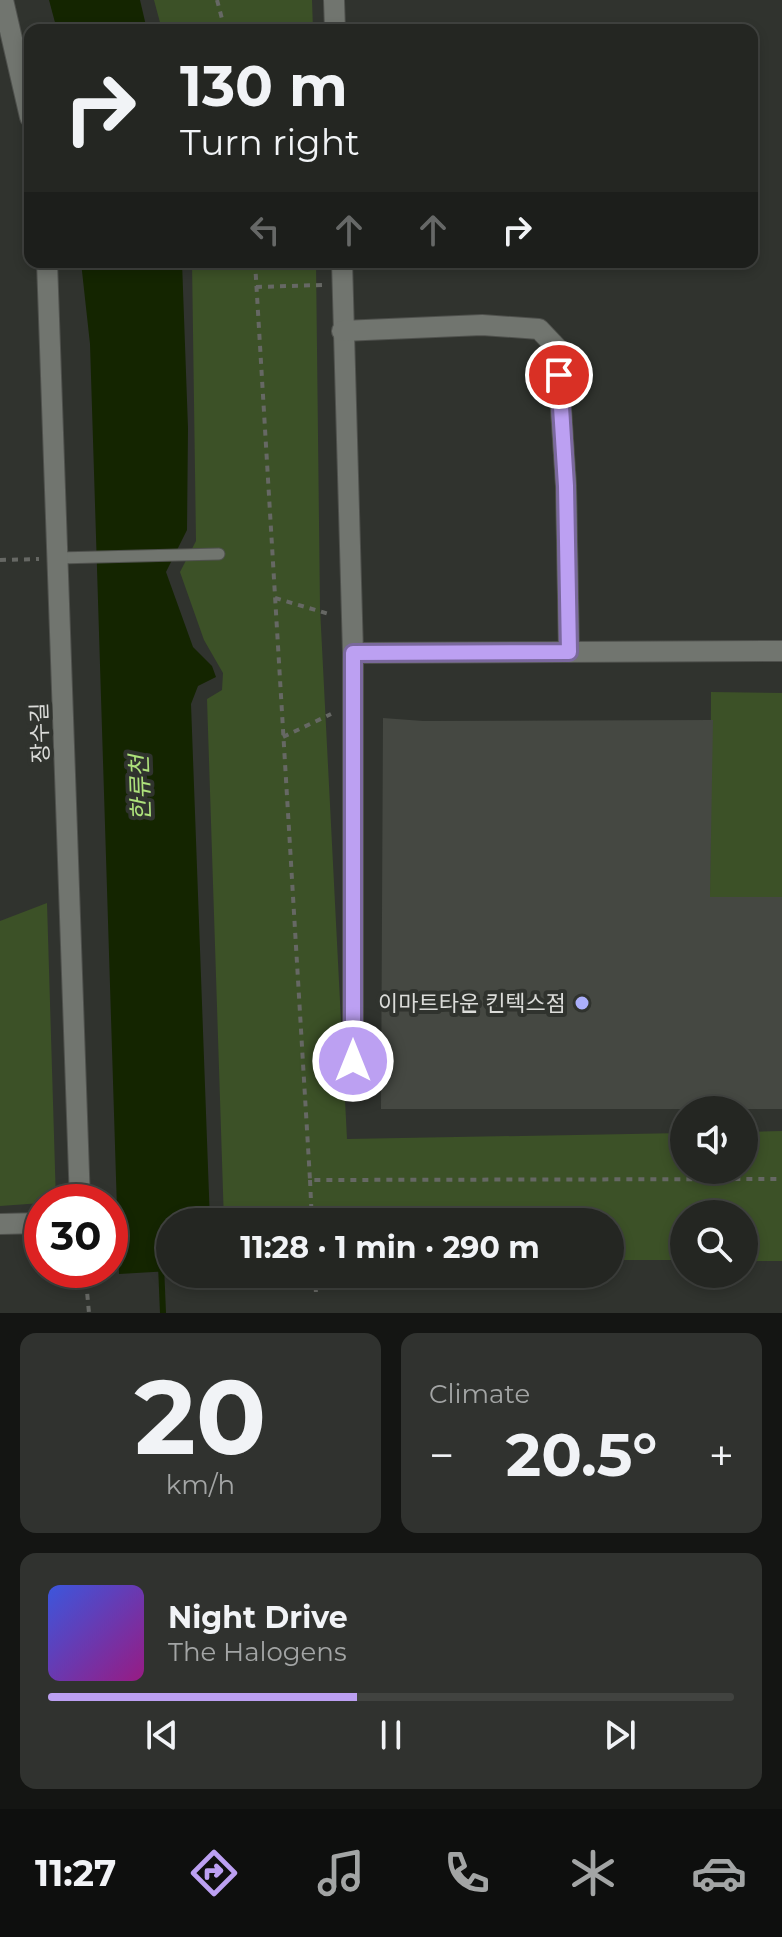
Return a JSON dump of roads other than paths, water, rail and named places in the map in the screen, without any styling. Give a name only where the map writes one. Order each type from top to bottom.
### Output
[{"type":"street","points":[[3,0],[24,91]]},
{"type":"street","points":[[334,0],[335,24]]},
{"type":"street","name":"장수길","points":[[47,268],[79,1184]]},
{"type":"street","points":[[342,268],[353,653],[353,1061]]},
{"type":"street","points":[[342,331],[482,325],[539,329],[557,348],[566,486],[569,652]]},
{"type":"street","points":[[353,653],[782,651]]},
{"type":"street","points":[[0,1224],[24,1223]]},
{"type":"lane","points":[[58,558],[219,554]]},
{"type":"water","points":[[49,0],[140,0],[146,24],[55,24]]},
{"type":"water","points":[[82,268],[182,268],[188,428],[187,530],[166,572],[193,647],[212,666],[216,677],[198,686],[191,704],[209,1208],[156,1208],[156,1272],[128,1273],[128,1184],[116,1184],[90,344]]},
{"type":"waterway","name":"한류천","points":[[162,1288],[163,1313]]},
{"type":"place","name":"이마트타운 킨텍스점","points":[[582,1003]]}]
